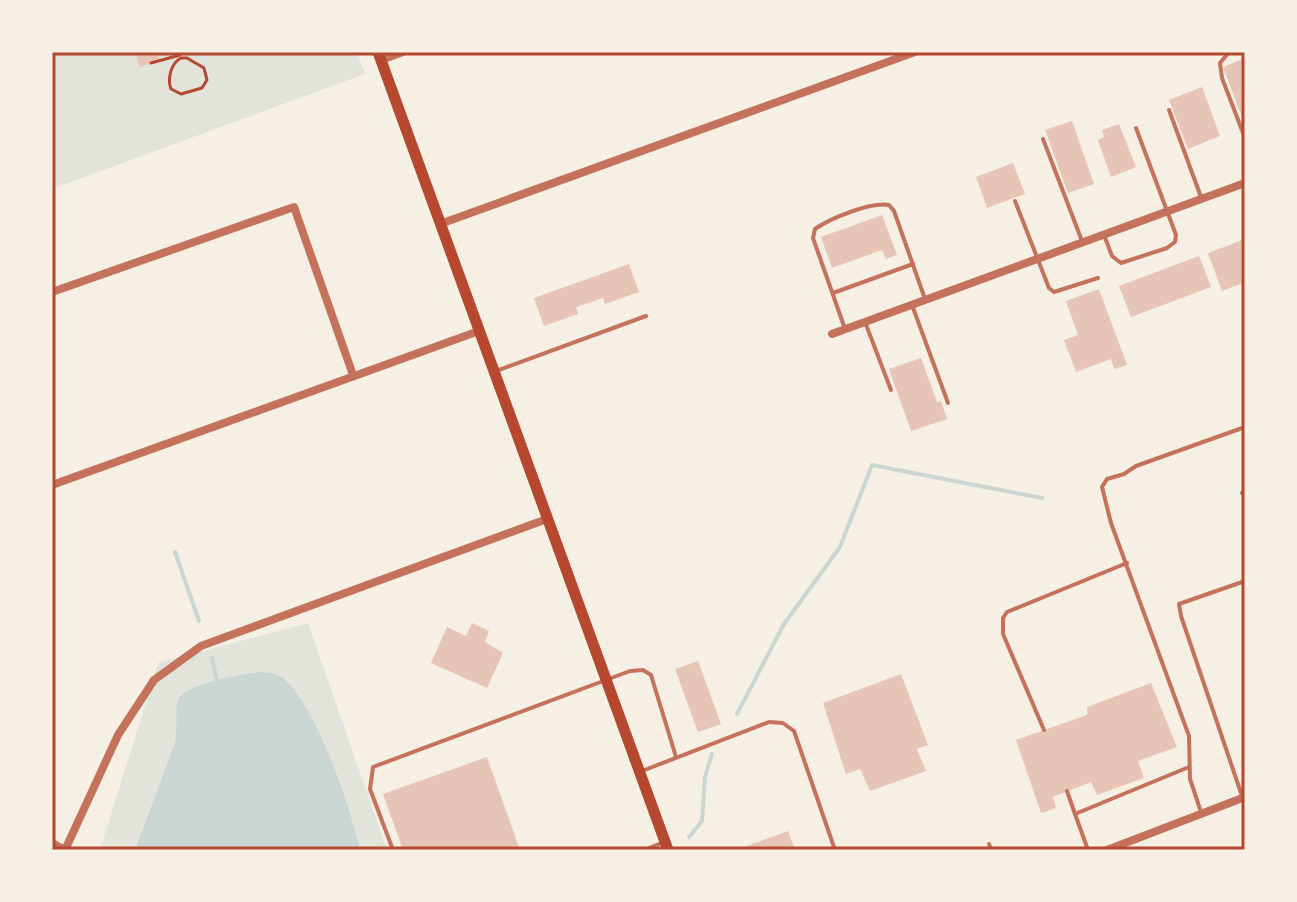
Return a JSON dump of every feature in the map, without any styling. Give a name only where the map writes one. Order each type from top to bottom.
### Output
[{"type":"main road","points":[[379,56],[666,846]]},
{"type":"street","points":[[379,56],[403,52]]},
{"type":"street","points":[[440,224],[915,52]]},
{"type":"street","points":[[832,334],[1245,183]]},
{"type":"street","points":[[52,292],[294,207],[353,375]]},
{"type":"street","points":[[52,485],[479,331]]},
{"type":"street","points":[[52,843],[65,850],[118,735],[154,680],[201,646],[547,519]]},
{"type":"street","points":[[1107,850],[1244,798]]},
{"type":"lane","points":[[1229,52],[1220,63],[1222,78],[1245,138]]},
{"type":"lane","points":[[1169,110],[1202,199]]},
{"type":"lane","points":[[1104,235],[1112,256],[1121,263],[1142,258],[1175,242],[1176,235],[1136,128]]},
{"type":"lane","points":[[1043,139],[1082,243]]},
{"type":"lane","points":[[1015,201],[1049,288],[1054,292],[1098,278]]},
{"type":"lane","points":[[845,329],[813,238],[815,229],[824,223],[878,204],[889,205],[894,211],[925,300]]},
{"type":"lane","points":[[833,293],[913,264]]},
{"type":"lane","points":[[912,305],[948,403]]},
{"type":"lane","points":[[494,372],[646,316]]},
{"type":"lane","points":[[865,322],[891,390]]},
{"type":"lane","points":[[1201,812],[1190,779],[1189,736],[1102,497],[1102,487],[1107,479],[1245,427]]},
{"type":"lane","points":[[1044,730],[1003,634],[1003,618],[1007,612],[1127,563]]},
{"type":"lane","points":[[1244,798],[1179,604],[1245,581]]},
{"type":"lane","points":[[393,850],[370,789],[373,767],[630,671],[643,670],[651,675],[676,757]]},
{"type":"lane","points":[[639,772],[769,722],[783,723],[794,731],[835,850]]},
{"type":"lane","points":[[1075,814],[1189,767]]},
{"type":"lane","points":[[1067,791],[1088,850]]},
{"type":"lane","points":[[644,850],[666,846]]},
{"type":"path","points":[[151,63],[180,55],[187,58],[204,68],[207,80],[202,88],[181,94],[171,89],[169,75],[180,55]]},
{"type":"shaded area","points":[[52,52],[357,52],[365,74],[52,189]]},
{"type":"shaded area","points":[[308,623],[387,850],[100,850],[158,663]]},
{"type":"shaded area","points":[[260,672],[284,679],[308,712],[331,759],[360,850],[135,850],[175,743],[178,700],[203,684]]},
{"type":"building","points":[[135,52],[157,52],[160,60],[140,67]]},
{"type":"building","points":[[1245,58],[1245,125],[1223,67]]},
{"type":"building","points":[[1202,87],[1220,136],[1188,149],[1169,100]]},
{"type":"building","points":[[1072,121],[1094,184],[1068,193],[1045,130]]},
{"type":"building","points":[[1119,124],[1136,167],[1111,177],[1098,140],[1104,137],[1102,130]]},
{"type":"building","points":[[1013,163],[1025,194],[987,208],[976,177]]},
{"type":"building","points":[[882,215],[897,255],[886,259],[882,250],[832,268],[821,237]]},
{"type":"building","points":[[1245,239],[1245,282],[1222,291],[1208,253]]},
{"type":"building","points":[[1199,256],[1211,287],[1131,317],[1119,286]]},
{"type":"building","points":[[629,264],[639,292],[605,304],[603,298],[576,307],[578,314],[544,326],[534,298]]},
{"type":"building","points":[[1099,289],[1127,365],[1114,369],[1111,359],[1076,372],[1064,340],[1078,335],[1066,301]]},
{"type":"building","points":[[921,358],[937,402],[941,401],[947,419],[911,431],[889,369]]},
{"type":"building","points":[[472,623],[489,631],[485,642],[503,653],[487,688],[431,663],[447,627],[466,636]]},
{"type":"building","points":[[698,661],[721,724],[698,732],[675,669]]},
{"type":"building","points":[[901,674],[928,745],[917,749],[926,771],[870,791],[860,769],[846,774],[823,703]]},
{"type":"building","points":[[1151,683],[1177,747],[1138,761],[1144,778],[1097,795],[1091,782],[1053,797],[1056,808],[1041,813],[1016,740],[1087,715],[1087,707]]},
{"type":"building","points":[[487,757],[520,850],[403,850],[383,794]]},
{"type":"building","points":[[788,831],[795,850],[736,850]]},
{"type":"waterway","points":[[737,714],[784,624],[840,547],[872,465],[1042,498]]},
{"type":"waterway","points":[[175,552],[199,621]]},
{"type":"waterway","points":[[212,658],[218,686]]},
{"type":"waterway","points":[[689,837],[702,821],[705,777],[712,754]]}]
